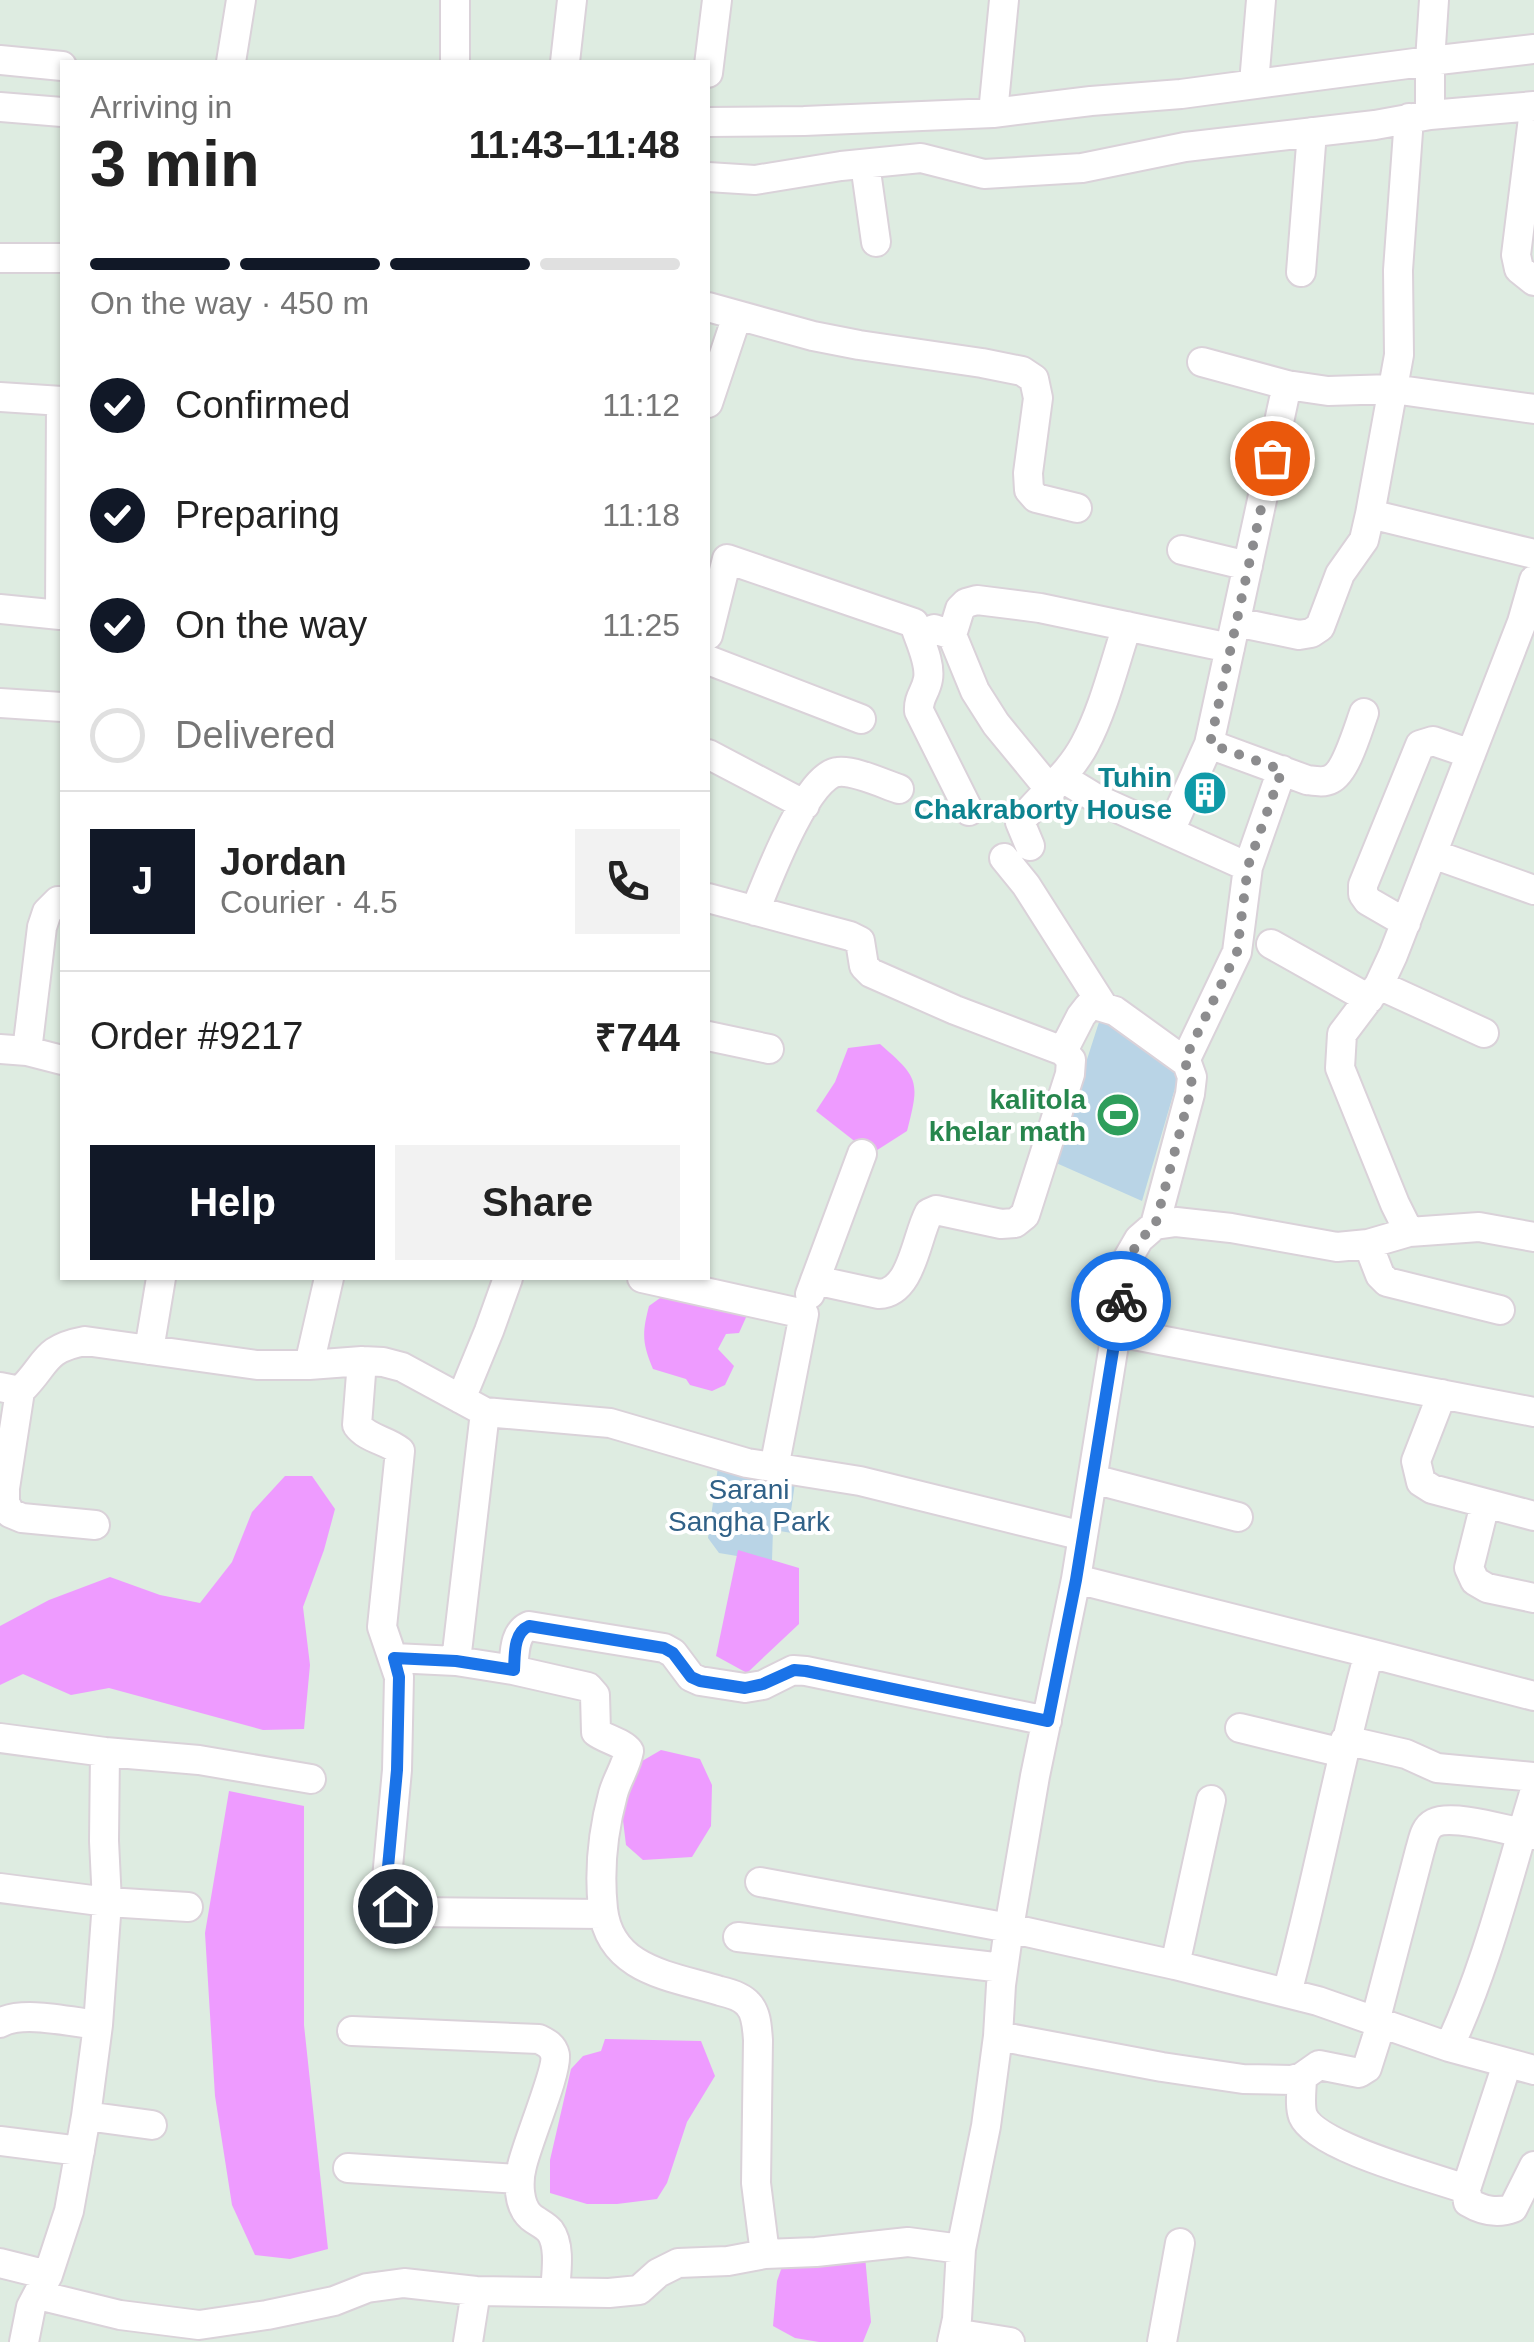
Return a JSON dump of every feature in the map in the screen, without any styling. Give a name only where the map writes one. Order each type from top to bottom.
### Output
[{"type":"street","points":[[231,60],[241,0]]},
{"type":"street","points":[[455,0],[455,60]]},
{"type":"street","points":[[565,60],[572,0]]},
{"type":"street","points":[[710,60],[717,0]]},
{"type":"street","points":[[993,114],[1004,0]]},
{"type":"street","points":[[1254,82],[1261,0]]},
{"type":"street","points":[[1248,866],[1056,784],[996,724],[975,691],[952,635],[960,608],[976,600],[1127,626],[1233,635],[1300,635],[1320,627],[1340,574],[1364,540],[1394,390],[1399,355],[1398,270],[1425,93],[1434,0]]},
{"type":"street","points":[[710,178],[755,180],[921,158],[984,174],[1082,168],[1185,147],[1312,132],[1425,93],[1534,48]]},
{"type":"street","points":[[0,60],[60,66]]},
{"type":"street","points":[[710,122],[993,114],[1181,94],[1254,82],[1425,93],[1534,108],[1516,255],[1519,270],[1534,281]]},
{"type":"street","points":[[0,107],[60,112]]},
{"type":"street","points":[[1301,272],[1312,132]]},
{"type":"street","points":[[865,164],[876,242]]},
{"type":"street","points":[[0,258],[60,258]]},
{"type":"street","points":[[710,308],[813,336],[1022,371],[1034,378],[1038,398],[1029,490],[1036,498],[1077,508]]},
{"type":"street","points":[[710,398],[737,316]]},
{"type":"street","points":[[1202,362],[1287,386],[1328,391],[1394,390],[1534,409]]},
{"type":"street","points":[[1170,831],[1210,744],[1287,386]]},
{"type":"street","points":[[0,397],[60,401]]},
{"type":"street","points":[[1370,514],[1534,554]]},
{"type":"street","points":[[1182,550],[1248,566]]},
{"type":"street","points":[[710,619],[718,557],[952,635]]},
{"type":"street","points":[[1409,1232],[1340,1068],[1342,1034],[1374,992],[1406,923],[1522,622],[1534,580]]},
{"type":"street","points":[[0,609],[60,615]]},
{"type":"street","points":[[914,623],[929,677],[918,700],[919,710],[969,811]]},
{"type":"street","points":[[1030,846],[1020,822],[1056,784],[1084,746],[1127,626]]},
{"type":"street","points":[[710,661],[861,720]]},
{"type":"street","points":[[0,703],[60,708]]},
{"type":"street","points":[[1210,744],[1321,782],[1334,778],[1342,769],[1364,713]]},
{"type":"street","points":[[1406,923],[1368,901],[1362,894],[1363,885],[1420,744],[1434,741],[1471,754]]},
{"type":"street","points":[[710,755],[805,804]]},
{"type":"street","points":[[1184,1061],[1237,952],[1248,866],[1282,770]]},
{"type":"street","points":[[755,912],[783,840],[823,780],[842,771],[899,789]]},
{"type":"street","points":[[1433,854],[1534,890]]},
{"type":"street","points":[[1004,858],[1026,884],[1103,1006]]},
{"type":"street","points":[[710,899],[850,936],[860,941],[864,966],[871,973],[1064,1051],[1071,1060],[1070,1074],[1025,1215],[1015,1224],[936,1210],[929,1213],[906,1274],[889,1294],[814,1280]]},
{"type":"street","points":[[60,901],[47,912],[42,927],[14,1050],[60,1060]]},
{"type":"street","points":[[1271,944],[1374,992],[1484,1033]]},
{"type":"street","points":[[1064,1051],[1088,1007],[1103,1006],[1184,1061],[1192,1077],[1190,1094],[1155,1226]]},
{"type":"street","points":[[710,1036],[769,1050]]},
{"type":"street","points":[[774,1468],[804,1314],[862,1154]]},
{"type":"street","points":[[1010,2342],[953,2338],[960,2249],[986,2126],[1009,1928],[1035,1776],[1076,1580],[1128,1258],[1138,1239],[1155,1226],[1176,1222],[1232,1228],[1336,1248],[1409,1232],[1479,1227],[1534,1237]]},
{"type":"street","points":[[1368,1244],[1374,1264],[1386,1282],[1500,1310]]},
{"type":"street","points":[[150,1350],[161,1280]]},
{"type":"street","points":[[309,1365],[328,1280]]},
{"type":"street","points":[[456,1661],[473,1406],[489,1331],[507,1280]]},
{"type":"street","points":[[651,1280],[804,1314]]},
{"type":"street","points":[[1118,1332],[1534,1412]]},
{"type":"street","points":[[95,1524],[22,1518],[10,1513],[5,1502],[10,1389],[36,1375],[47,1356],[63,1345],[85,1341],[258,1365],[383,1362],[402,1367],[473,1406],[610,1424],[746,1464],[860,1482],[1082,1536]]},
{"type":"street","points":[[362,1361],[357,1425],[400,1451],[382,1627],[399,1677],[388,1896],[395,1906],[413,1912],[604,1914]]},
{"type":"street","points":[[1442,1394],[1416,1462],[1421,1482],[1534,1516]]},
{"type":"street","points":[[1093,1479],[1238,1517]]},
{"type":"street","points":[[1485,1504],[1469,1568],[1475,1581],[1487,1588],[1534,1598]]},
{"type":"street","points":[[1076,1580],[1534,1696]]},
{"type":"street","points":[[514,1670],[517,1638],[529,1626],[664,1648],[673,1653],[691,1677],[700,1681],[745,1688],[794,1670],[806,1671],[1048,1721]]},
{"type":"street","points":[[1287,1993],[1369,1653]]},
{"type":"street","points":[[394,1658],[456,1661],[514,1670],[588,1687],[595,1695],[596,1732],[629,1751],[605,1826],[601,1883],[610,1932],[621,1952],[638,1965],[732,1994],[748,2003],[756,2018],[756,2184],[766,2254]]},
{"type":"street","points":[[1240,1728],[1406,1754],[1437,1768],[1534,1777]]},
{"type":"street","points":[[0,1738],[200,1760],[310,1779]]},
{"type":"street","points":[[24,2342],[32,2307],[68,2211],[86,2116],[98,2025],[107,1902],[106,1752]]},
{"type":"street","points":[[1448,2048],[1528,1834],[1534,1793]]},
{"type":"street","points":[[1175,1965],[1211,1800]]},
{"type":"street","points":[[998,2036],[1244,2079],[1292,2080],[1318,2065],[1360,2072],[1367,2068],[1429,1827],[1454,1820],[1528,1834]]},
{"type":"street","points":[[760,1882],[1009,1928],[1175,1965],[1287,1993],[1448,2048],[1520,2067],[1466,2188],[1468,2202],[1492,2212],[1513,2208],[1534,2166]]},
{"type":"street","points":[[0,1888],[188,1908]]},
{"type":"street","points":[[738,1937],[1003,1968]]},
{"type":"street","points":[[0,2022],[10,2017],[98,2025]]},
{"type":"street","points":[[352,2031],[539,2039],[549,2043],[555,2067],[519,2179],[523,2206],[528,2215],[550,2231],[555,2244],[555,2292]]},
{"type":"street","points":[[1302,2077],[1301,2108],[1315,2131],[1342,2147],[1466,2188]]},
{"type":"street","points":[[86,2116],[152,2125]]},
{"type":"street","points":[[0,2141],[80,2150]]},
{"type":"street","points":[[348,2168],[519,2179]]},
{"type":"street","points":[[0,2263],[43,2285],[120,2315],[198,2333],[227,2322],[334,2301],[367,2288],[404,2284],[476,2291],[610,2293],[639,2290],[658,2273],[678,2263],[728,2262],[766,2254],[908,2242],[960,2249]]},
{"type":"street","points":[[1162,2342],[1180,2244]]},
{"type":"street","points":[[468,2342],[476,2291]]},
{"type":"green space","name":"kalitola khelar math","points":[[1100,1019],[1181,1068],[1142,1201],[1054,1162]]},
{"type":"green space","name":"Sarani Sangha Park","points":[[718,1467],[796,1476],[791,1511],[799,1518],[792,1533],[773,1530],[772,1560],[719,1553],[708,1538]]},
{"type":"shaded area","points":[[880,1044],[909,1073],[914,1101],[907,1131],[871,1154],[816,1111],[835,1082],[848,1048]]},
{"type":"shaded area","points":[[667,1293],[748,1313],[739,1333],[726,1334],[718,1349],[734,1366],[725,1385],[712,1391],[653,1369],[645,1345],[645,1324],[649,1306]]},
{"type":"shaded area","points":[[285,1476],[312,1476],[335,1509],[303,1607],[310,1665],[304,1729],[263,1730],[109,1688],[71,1695],[23,1674],[0,1685],[0,1626],[49,1600],[110,1577],[160,1595],[200,1603],[232,1562],[252,1512]]},
{"type":"shaded area","points":[[738,1550],[799,1568],[799,1624],[747,1673],[716,1656]]},
{"type":"shaded area","points":[[661,1750],[700,1759],[712,1785],[711,1826],[692,1857],[643,1860],[626,1845],[622,1812],[637,1764]]},
{"type":"shaded area","points":[[229,1791],[304,1806],[304,2025],[328,2249],[290,2259],[255,2255],[232,2205],[215,2096],[205,1933]]},
{"type":"shaded area","points":[[605,2039],[701,2041],[715,2076],[687,2122],[667,2183],[657,2199],[587,2204],[550,2193],[550,2160],[571,2069],[583,2056],[601,2051]]},
{"type":"shaded area","points":[[865,2256],[871,2322],[863,2342],[795,2338],[773,2326],[777,2281],[783,2264]]},
{"type":"way so far","points":[[1121,1301],[1128,1258],[1138,1239],[1155,1226],[1190,1094],[1192,1077],[1184,1061],[1237,952],[1248,866],[1282,770],[1210,744],[1272,458]]},
{"type":"place","name":"Tuhin Chakraborty House","points":[[1205,793]]},
{"type":"place","name":"kalitola khelar math","points":[[1118,1115]]},
{"type":"route","points":[[395,1906],[388,1896],[387,1878],[397,1770],[399,1677],[394,1658],[456,1661],[514,1670],[517,1638],[529,1626],[664,1648],[673,1653],[691,1677],[700,1681],[745,1688],[794,1670],[806,1671],[1048,1721],[1076,1580],[1121,1301]]}]
